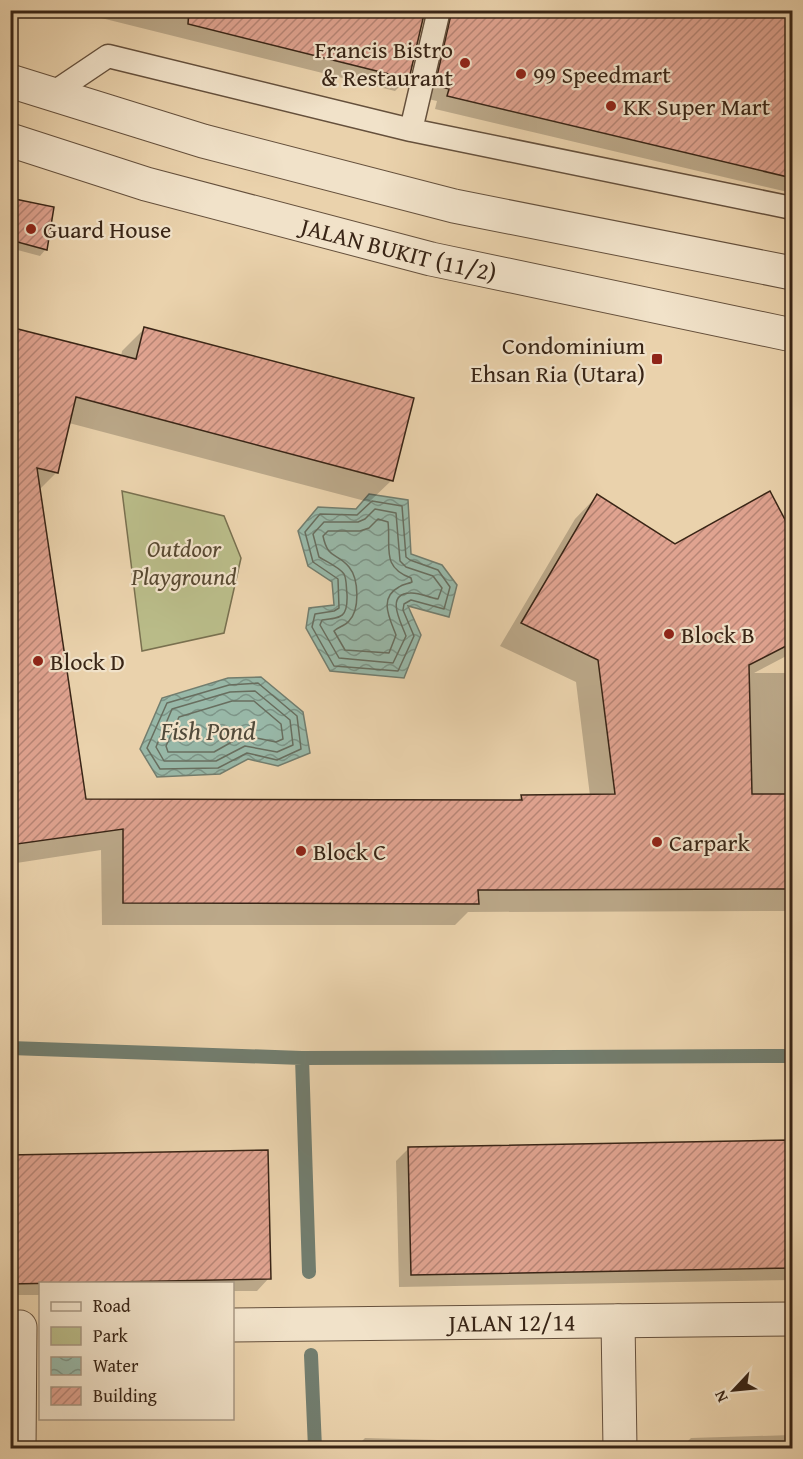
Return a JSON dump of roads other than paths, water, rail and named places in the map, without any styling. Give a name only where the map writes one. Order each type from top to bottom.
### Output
[{"type":"street","points":[[10,81],[203,141],[454,206],[792,273]]},
{"type":"street","name":"JALAN BUKIT (11/2)","points":[[10,140],[146,184],[432,260],[792,335]]},
{"type":"street","name":"JALAN 12/14","points":[[234,1325],[792,1319]]},
{"type":"street","points":[[618,1321],[620,1449]]},
{"type":"street","points":[[19,1449],[24,1327]]},
{"type":"lane","points":[[411,130],[439,10]]},
{"type":"lane","points":[[53,93],[108,56],[411,130],[792,208]]},
{"type":"water","points":[[369,494],[408,500],[411,554],[442,565],[457,585],[449,617],[408,606],[421,635],[404,678],[330,671],[306,628],[309,608],[334,605],[332,582],[308,566],[298,531],[318,507],[356,509]]},
{"type":"water","name":"Fish Pond","points":[[261,677],[303,712],[310,753],[278,766],[248,759],[220,774],[157,777],[140,749],[162,698],[228,678]]},
{"type":"waterway","points":[[10,1048],[302,1058],[792,1056]]},
{"type":"waterway","points":[[302,1058],[309,1272]]},
{"type":"waterway","points":[[311,1355],[315,1448]]},
{"type":"place","name":"Francis Bistro & Restaurant","points":[[465,63]]},
{"type":"place","name":"99 Speedmart","points":[[521,74]]},
{"type":"place","name":"KK Super Mart","points":[[611,106]]},
{"type":"place","name":"Guard House","points":[[31,229]]},
{"type":"place","name":"Condominium Ehsan Ria (Utara)","points":[[657,359]]},
{"type":"place","name":"Block B","points":[[669,634]]},
{"type":"place","name":"Block D","points":[[38,661]]},
{"type":"place","name":"Carpark","points":[[657,842]]},
{"type":"place","name":"Block C","points":[[301,851]]},
{"type":"park label","name":"Outdoor Playground","points":[[184,562]]}]
